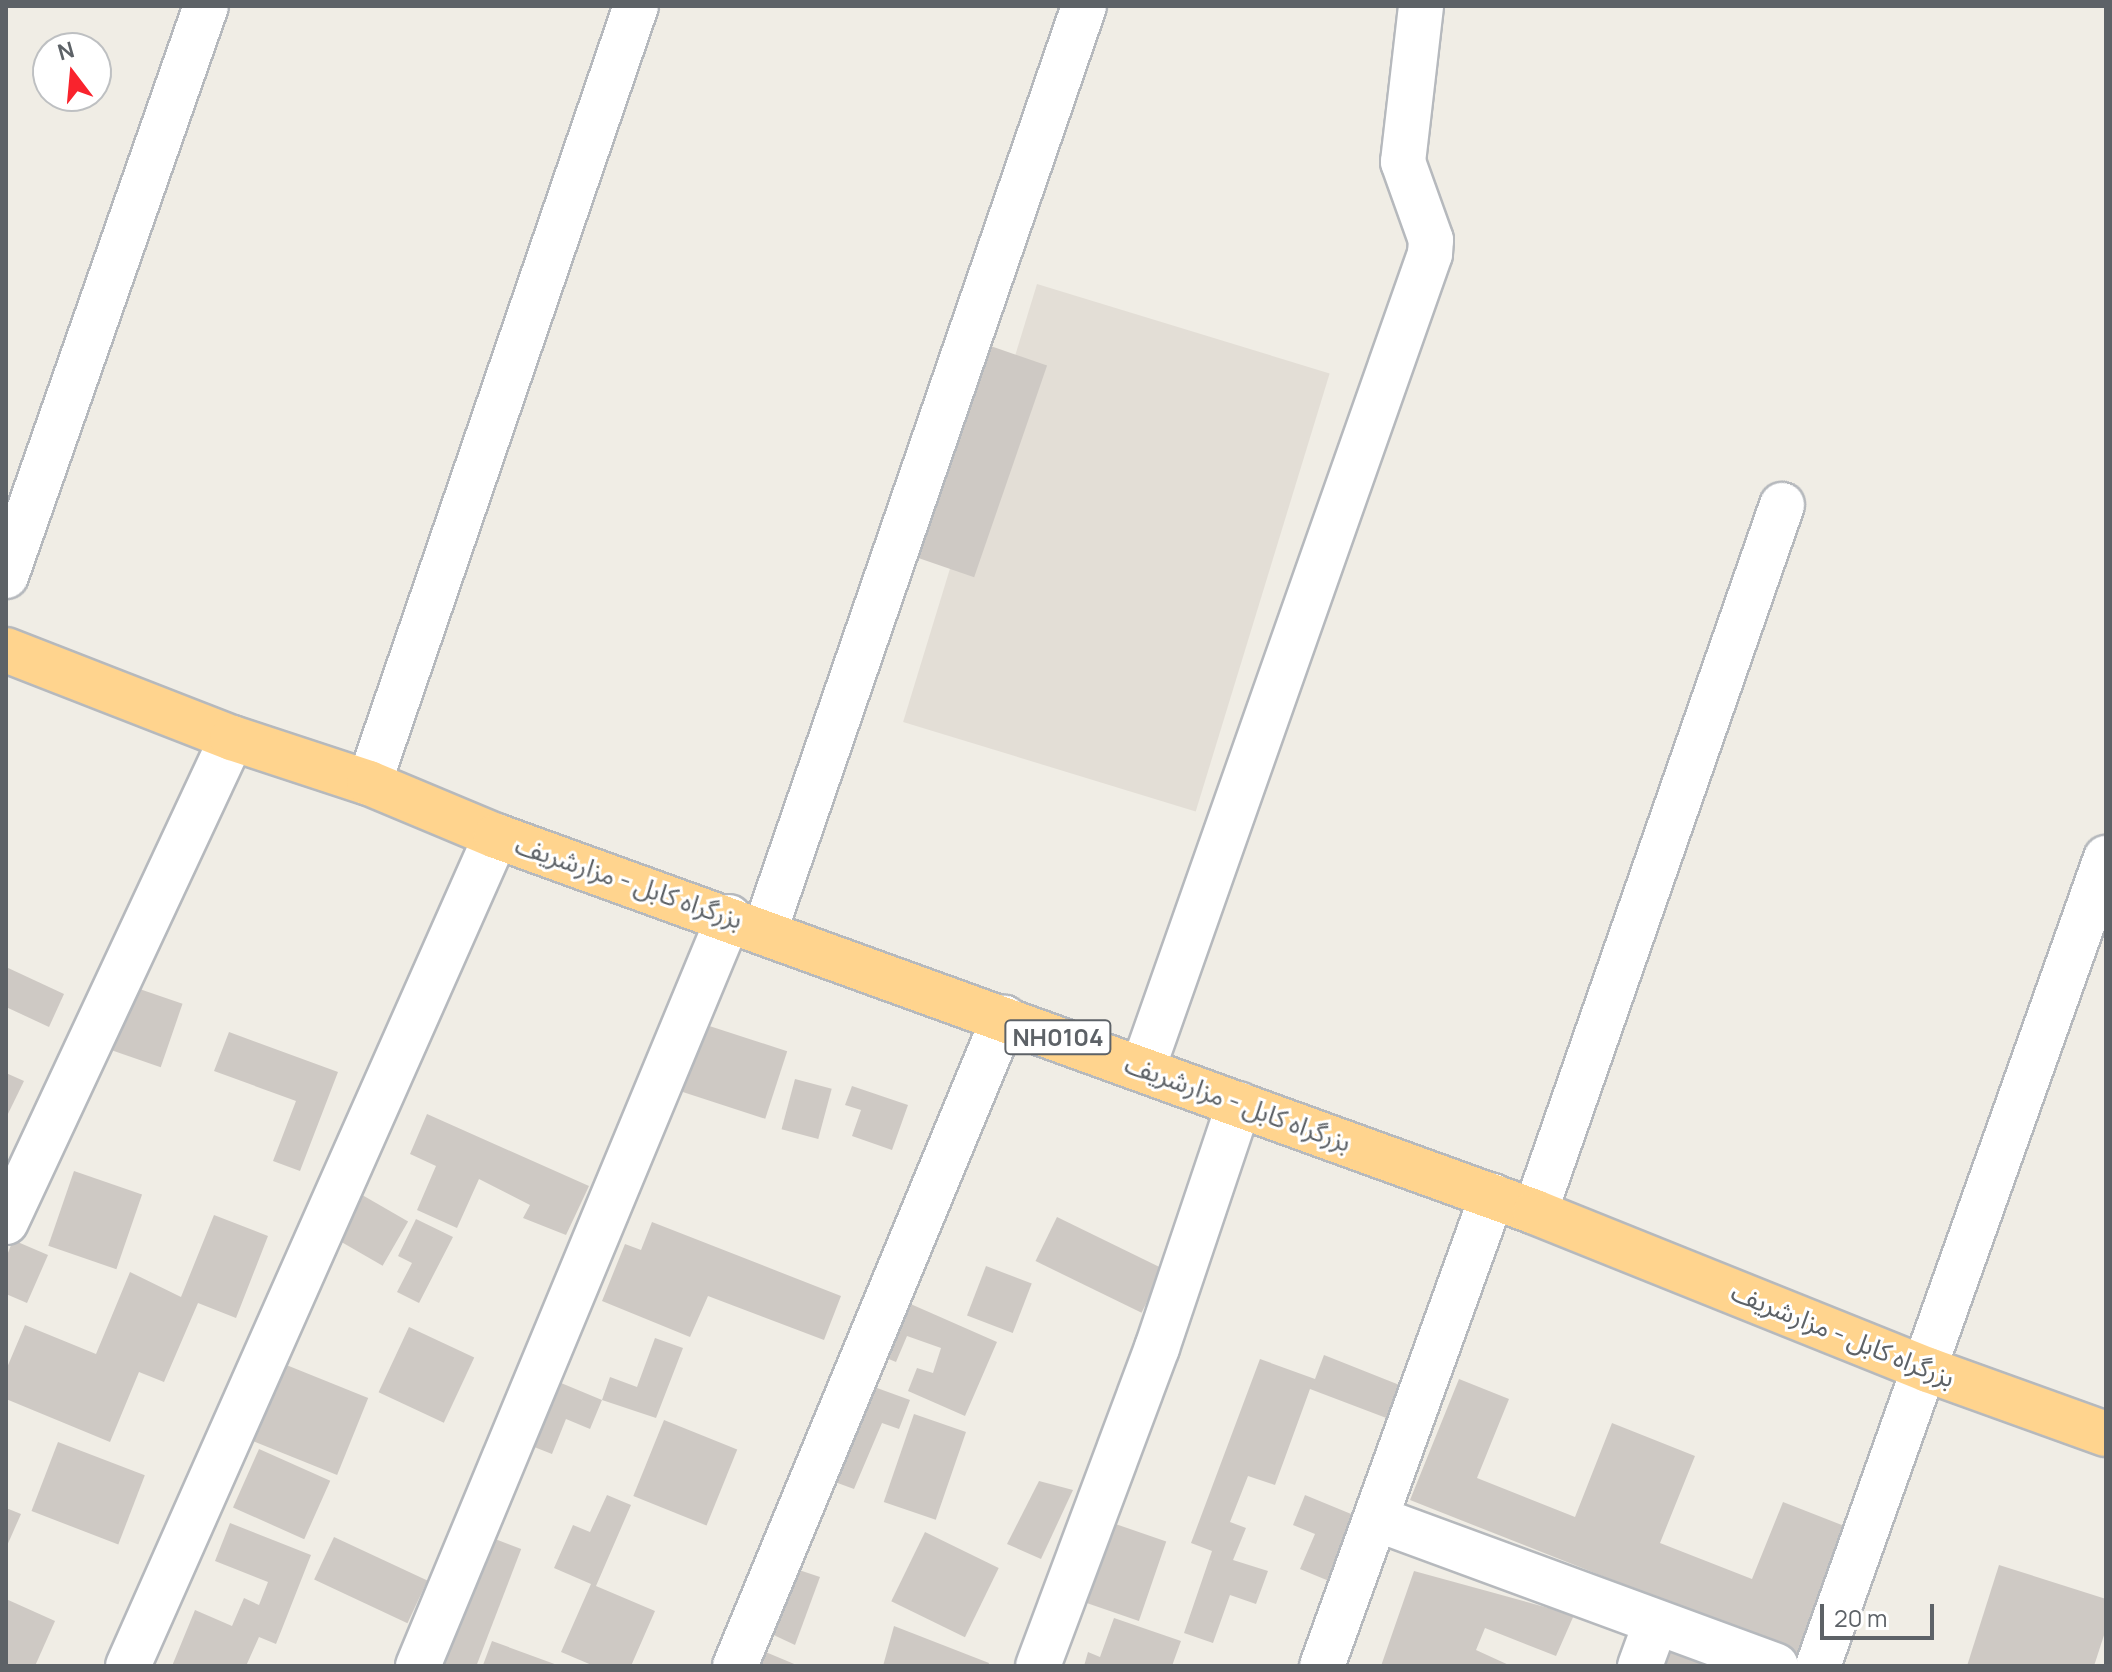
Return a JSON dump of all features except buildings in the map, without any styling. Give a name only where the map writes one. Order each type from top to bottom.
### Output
[{"type":"highway","name":"بزرگراه کابل - مزارشریف","points":[[6,650],[232,738],[369,783],[496,836],[747,924],[1535,1212],[1928,1370],[2106,1434]]},
{"type":"street","points":[[6,576],[206,6]]},
{"type":"street","points":[[369,783],[636,6]]},
{"type":"street","points":[[418,1666],[747,924],[1084,6]]},
{"type":"street","points":[[1143,1068],[1430,254],[1431,240],[1403,162],[1421,6]]},
{"type":"street","points":[[1535,1212],[1782,505]]},
{"type":"street","points":[[6,1222],[232,738]]},
{"type":"street","points":[[128,1666],[496,836]]},
{"type":"street","points":[[1818,1666],[1928,1370],[2106,858]]},
{"type":"street","points":[[735,1666],[1004,1018]]},
{"type":"street","points":[[1038,1666],[1157,1348],[1239,1104]]},
{"type":"street","points":[[1322,1666],[1492,1196]]},
{"type":"street","points":[[1377,1519],[1655,1625],[1776,1666]]},
{"type":"street","points":[[1640,1666],[1655,1625]]},
{"type":"shaded area","points":[[1037,284],[1330,373],[1196,811],[903,722]]}]
